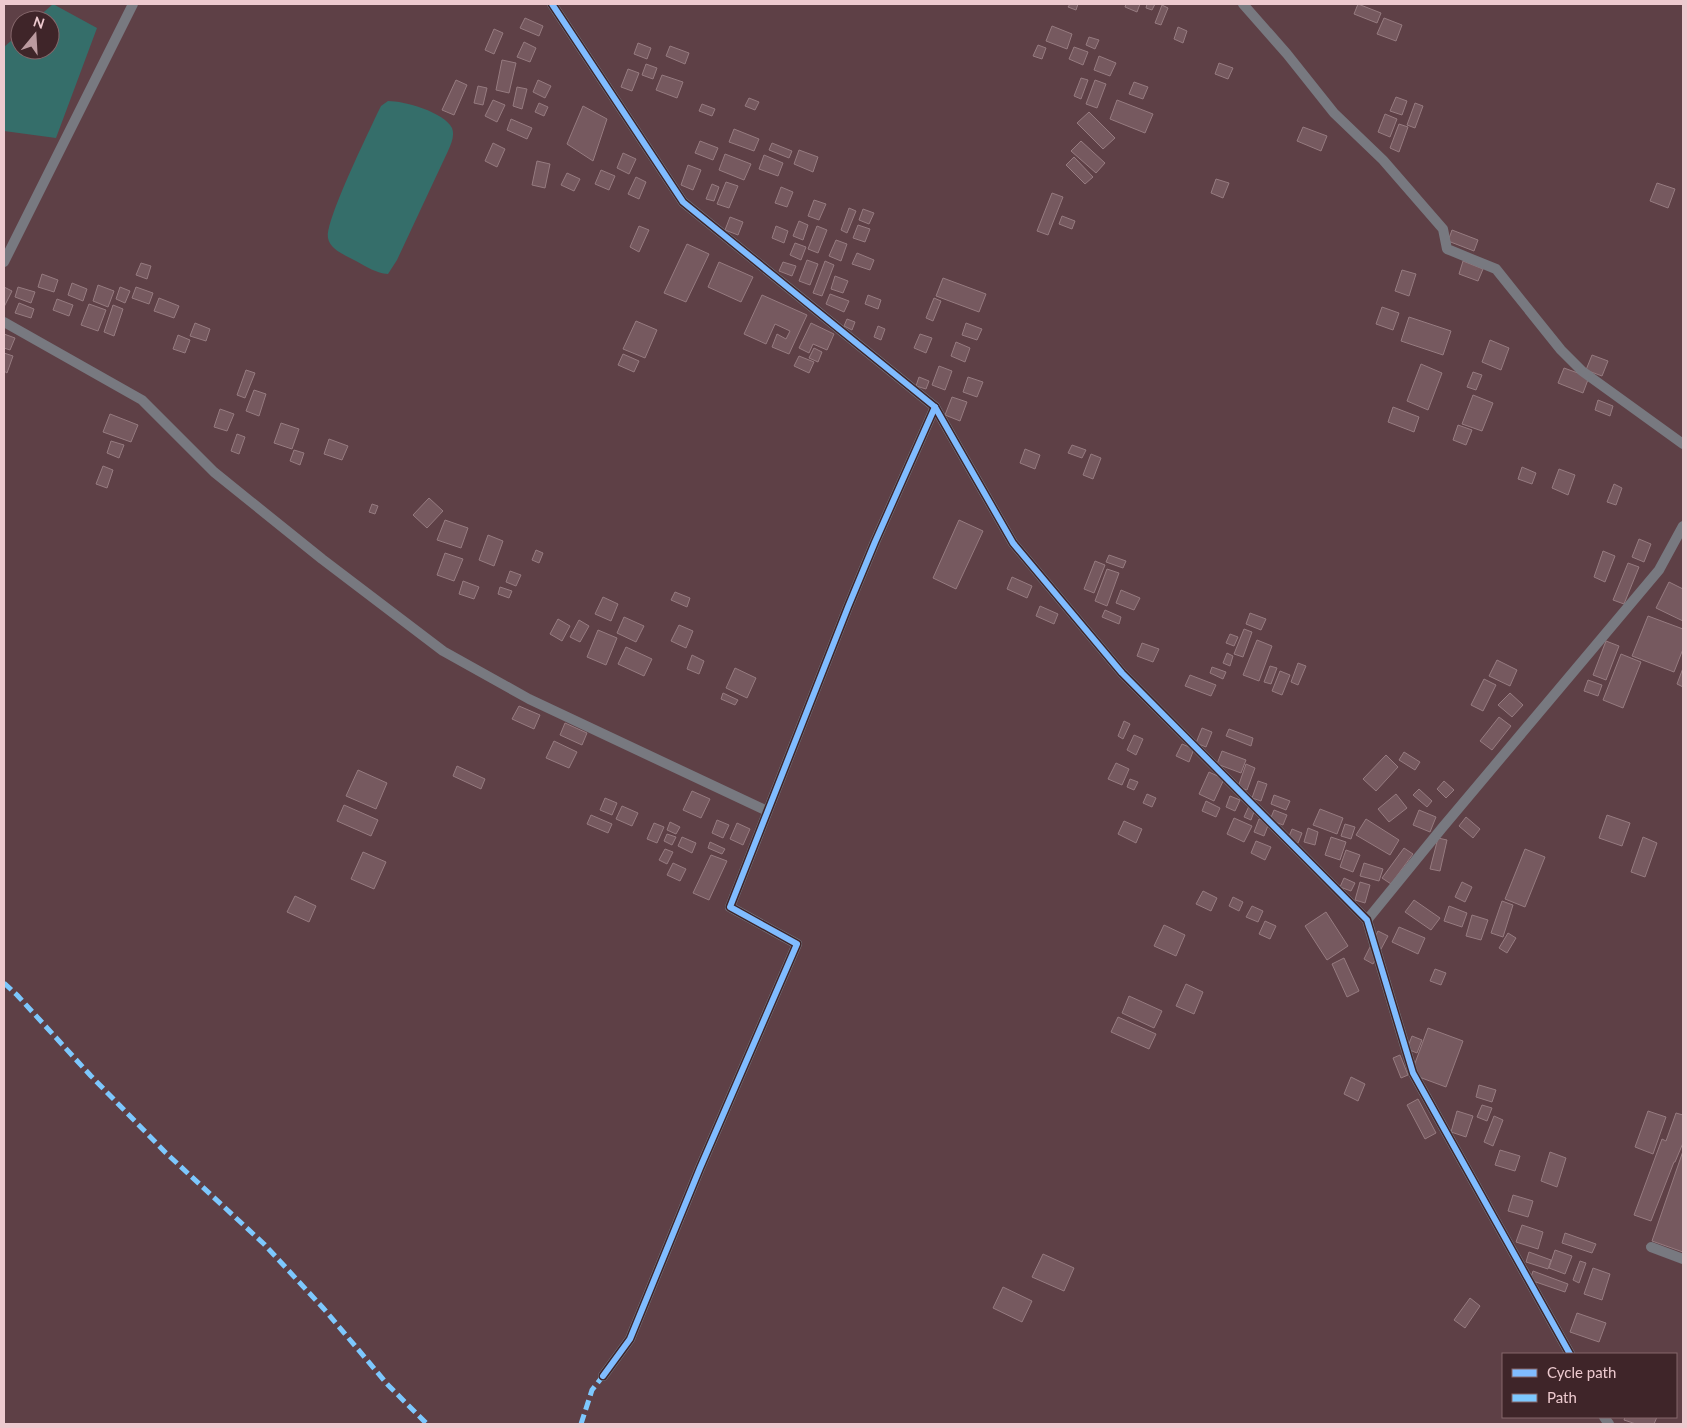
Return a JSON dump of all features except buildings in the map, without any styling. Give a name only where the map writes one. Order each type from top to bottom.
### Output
[{"type":"street","points":[[4,262],[133,4]]},
{"type":"street","points":[[552,4],[683,202],[935,408],[1013,543],[1122,673],[1367,920],[1413,1073],[1569,1353]]},
{"type":"street","points":[[1243,4],[1287,54],[1334,113],[1383,160],[1443,229],[1447,249],[1496,269],[1561,350],[1582,371],[1683,444]]},
{"type":"street","points":[[4,322],[142,400],[214,472],[322,559],[443,651],[529,699],[767,811]]},
{"type":"street","points":[[603,1376],[630,1339],[700,1168],[798,944],[730,907],[875,542],[935,408]]},
{"type":"street","points":[[1367,920],[1659,570],[1683,526]]},
{"type":"street","points":[[1652,1247],[1683,1259]]},
{"type":"water","points":[[53,4],[97,28],[56,138],[4,131],[4,47],[10,42],[10,60],[60,60],[60,10],[46,10]]},
{"type":"water","points":[[388,101],[413,105],[432,112],[448,122],[453,134],[448,151],[397,260],[388,274],[372,269],[339,252],[332,246],[328,238],[333,214],[348,177],[381,106]]},
{"type":"marked path","points":[[4,983],[166,1153],[264,1244],[324,1309],[388,1385],[427,1424]]},
{"type":"marked path","points":[[581,1424],[592,1390],[603,1376]]},
{"type":"cycle path","points":[[552,4],[683,202],[935,407],[1013,543],[1122,673],[1367,920],[1413,1073],[1569,1353]]},
{"type":"cycle path","points":[[603,1376],[630,1339],[700,1168],[797,944],[730,907],[848,607],[935,407]]}]
